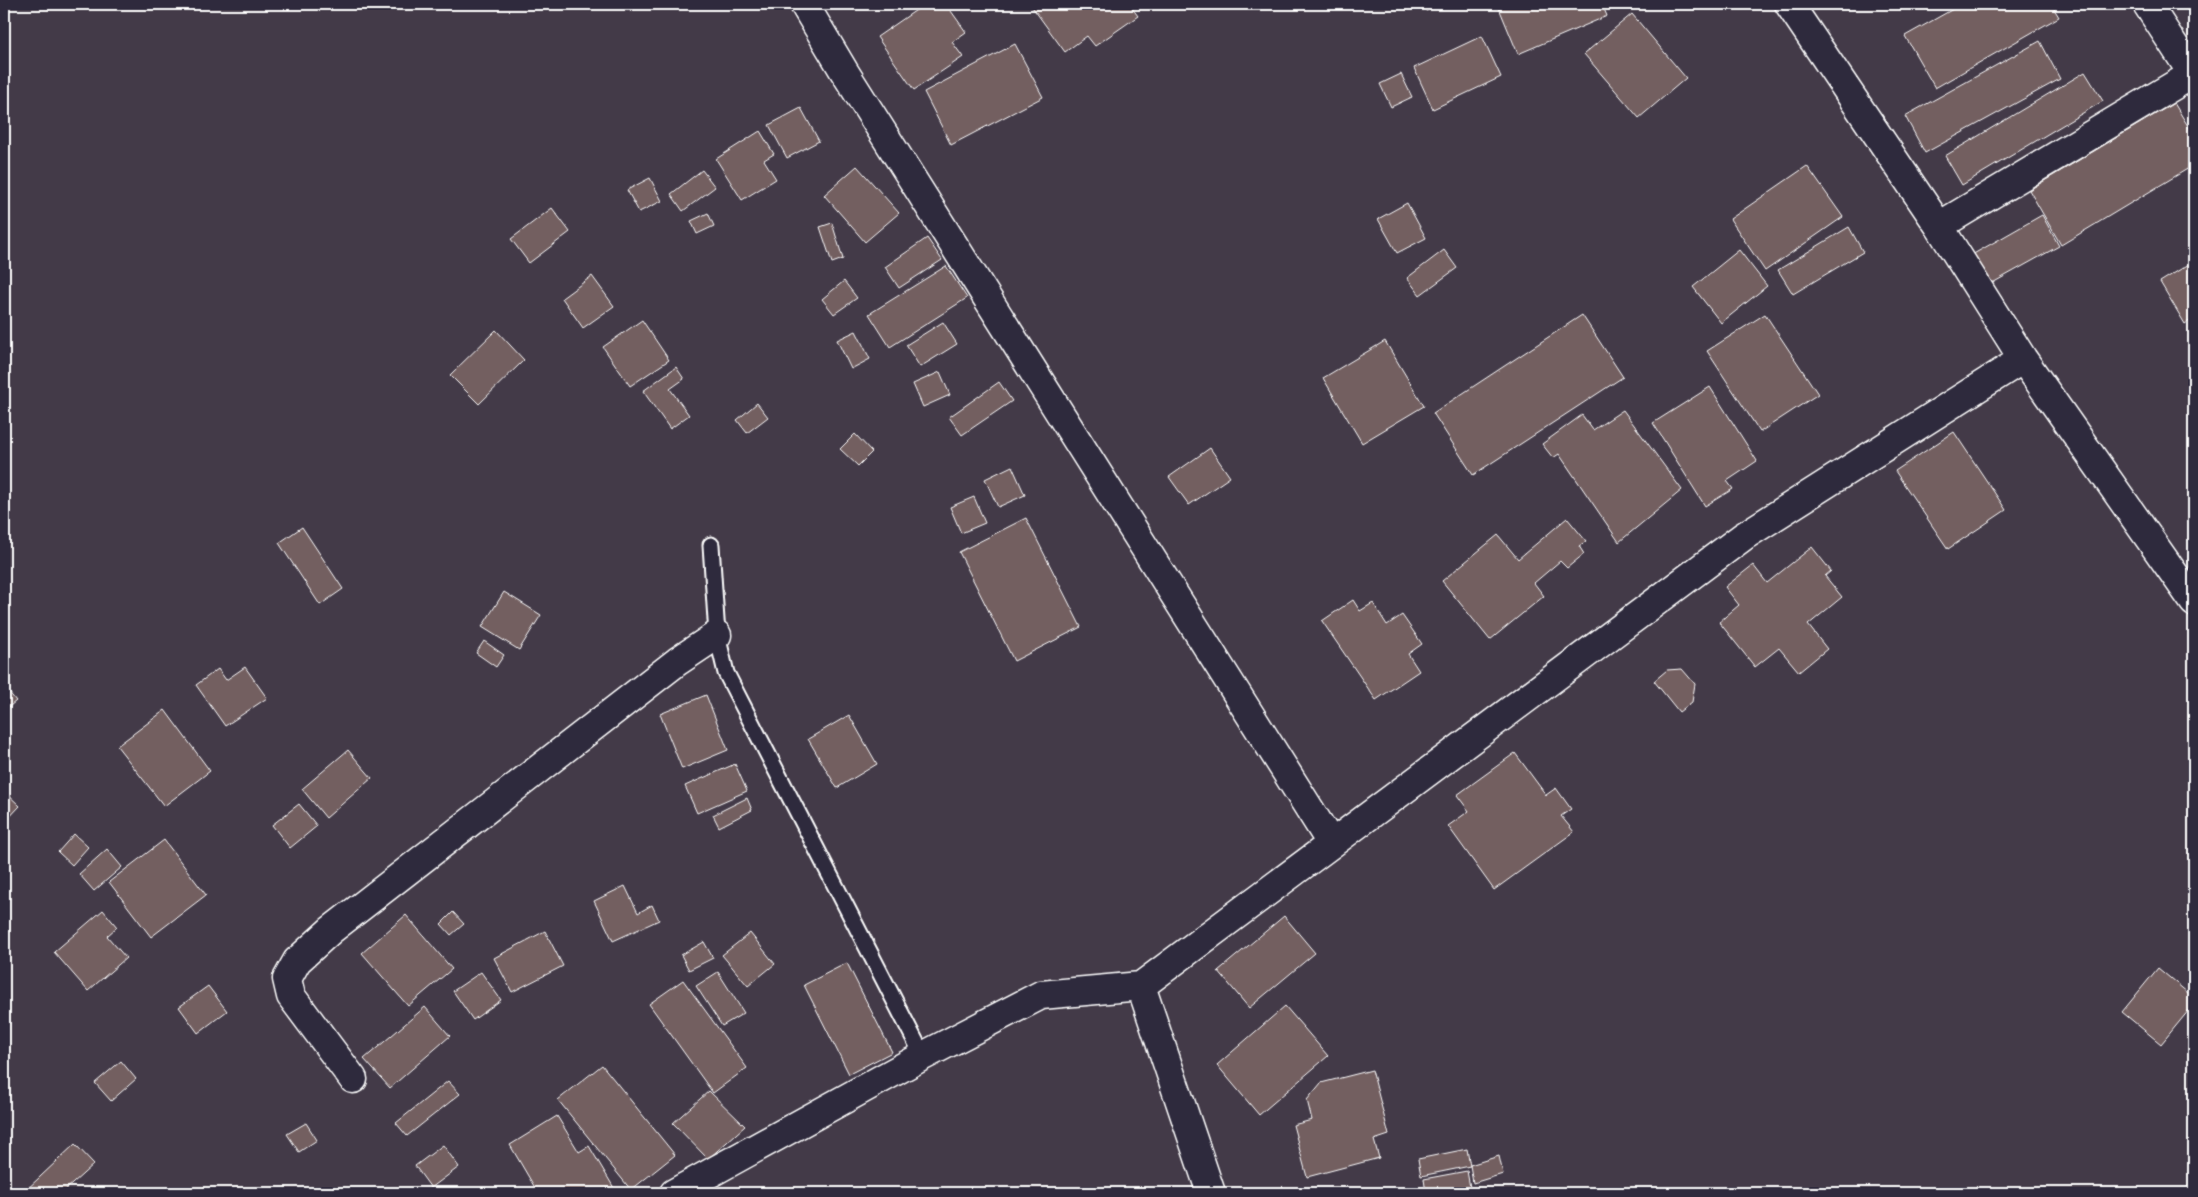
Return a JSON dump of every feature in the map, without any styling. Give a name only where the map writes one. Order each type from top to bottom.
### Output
[{"type":"street","points":[[804,4],[849,80],[1331,843]]},
{"type":"street","points":[[1789,4],[1939,226],[2023,359],[2194,602]]},
{"type":"street","points":[[1939,226],[2194,75],[2147,4]]},
{"type":"street","points":[[674,1193],[923,1056],[1041,995],[1141,986],[1744,536],[2023,359]]},
{"type":"street","points":[[353,1080],[290,996],[287,979],[297,961],[331,930],[678,661],[717,635]]},
{"type":"street","points":[[1141,986],[1212,1193]]},
{"type":"lane","points":[[711,545],[717,635],[726,673],[923,1056]]},
{"type":"building","points":[[925,4],[946,4],[966,32],[952,42],[963,57],[914,90],[877,37]]},
{"type":"building","points":[[1030,4],[1129,4],[1138,16],[1095,46],[1087,36],[1065,52]]},
{"type":"building","points":[[1424,4],[1443,4],[1426,11]]},
{"type":"building","points":[[1510,4],[1602,4],[1607,16],[1518,54],[1499,8]]},
{"type":"building","points":[[1962,4],[2051,4],[2059,17],[1935,88],[1905,36]]},
{"type":"building","points":[[1632,14],[1686,78],[1639,118],[1584,54]]},
{"type":"building","points":[[1482,36],[1501,77],[1433,109],[1414,68]]},
{"type":"building","points":[[2040,41],[2060,79],[1925,153],[1905,116]]},
{"type":"building","points":[[1015,44],[1043,97],[951,145],[924,92]]},
{"type":"building","points":[[2085,72],[2103,101],[1962,185],[1945,156]]},
{"type":"building","points":[[1401,74],[1412,97],[1391,107],[1380,84]]},
{"type":"building","points":[[2174,103],[2194,136],[2194,165],[2061,245],[2029,190]]},
{"type":"building","points":[[801,108],[819,141],[787,158],[769,125]]},
{"type":"building","points":[[760,131],[774,154],[764,160],[776,179],[742,200],[716,159]]},
{"type":"building","points":[[857,166],[899,213],[865,242],[824,195]]},
{"type":"building","points":[[1807,166],[1843,217],[1765,271],[1730,219]]},
{"type":"building","points":[[702,170],[715,187],[683,211],[671,194]]},
{"type":"building","points":[[650,178],[662,201],[639,212],[627,190]]},
{"type":"building","points":[[1407,203],[1426,238],[1397,253],[1378,219]]},
{"type":"building","points":[[552,208],[570,232],[529,263],[511,239]]},
{"type":"building","points":[[708,213],[714,226],[697,234],[691,221]]},
{"type":"building","points":[[2042,215],[2059,246],[1987,286],[1970,256]]},
{"type":"building","points":[[832,223],[843,259],[832,263],[820,227]]},
{"type":"building","points":[[1849,227],[1863,252],[1793,294],[1778,270]]},
{"type":"building","points":[[927,238],[942,260],[899,288],[885,267]]},
{"type":"building","points":[[1444,250],[1457,268],[1420,295],[1407,278]]},
{"type":"building","points":[[1739,250],[1767,286],[1721,323],[1693,287]]},
{"type":"building","points":[[2194,261],[2194,318],[2185,324],[2160,282]]},
{"type":"building","points":[[946,266],[967,298],[890,347],[869,314]]},
{"type":"building","points":[[592,276],[614,306],[583,328],[562,298]]},
{"type":"building","points":[[844,281],[857,298],[834,314],[822,299]]},
{"type":"building","points":[[1765,314],[1818,394],[1760,432],[1707,351]]},
{"type":"building","points":[[1582,315],[1623,377],[1473,475],[1433,413]]},
{"type":"building","points":[[642,320],[669,360],[630,386],[603,347]]},
{"type":"building","points":[[943,322],[957,344],[920,367],[906,345]]},
{"type":"building","points":[[496,330],[524,360],[479,404],[450,375]]},
{"type":"building","points":[[856,331],[870,359],[851,369],[837,340]]},
{"type":"building","points":[[1385,341],[1424,406],[1362,443],[1323,378]]},
{"type":"building","points":[[676,367],[684,379],[670,389],[689,415],[670,429],[643,391]]},
{"type":"building","points":[[940,372],[950,395],[923,407],[913,384]]},
{"type":"building","points":[[999,382],[1012,401],[962,435],[949,417]]},
{"type":"building","points":[[1710,387],[1757,461],[1727,481],[1733,489],[1705,506],[1653,423]]},
{"type":"building","points":[[757,403],[768,417],[747,433],[737,420]]},
{"type":"building","points":[[1623,410],[1682,490],[1619,542],[1559,454],[1553,458],[1542,444],[1582,415],[1593,430]]},
{"type":"building","points":[[1954,432],[2006,510],[1948,549],[1895,471]]},
{"type":"building","points":[[855,434],[872,452],[858,466],[840,449]]},
{"type":"building","points":[[1210,448],[1230,477],[1189,505],[1169,477]]},
{"type":"building","points":[[1012,466],[1025,495],[998,507],[985,479]]},
{"type":"building","points":[[974,497],[985,523],[961,533],[950,507]]},
{"type":"building","points":[[1026,518],[1081,627],[1014,661],[959,552]]},
{"type":"building","points":[[1567,518],[1586,541],[1579,546],[1584,554],[1567,568],[1560,561],[1534,583],[1544,596],[1490,640],[1442,581],[1498,535],[1518,559]]},
{"type":"building","points":[[302,527],[343,589],[320,605],[279,543]]},
{"type":"building","points":[[1812,547],[1831,571],[1825,576],[1842,597],[1808,625],[1827,649],[1799,672],[1779,648],[1755,667],[1719,622],[1739,605],[1725,587],[1753,565],[1767,583]]},
{"type":"building","points":[[504,592],[541,615],[519,650],[482,627]]},
{"type":"building","points":[[1353,600],[1360,611],[1373,603],[1387,625],[1402,615],[1422,644],[1408,654],[1419,671],[1376,700],[1322,621]]},
{"type":"building","points":[[484,641],[504,655],[496,667],[476,653]]},
{"type":"building","points":[[245,667],[267,698],[225,726],[196,685],[218,669],[226,680]]},
{"type":"building","points":[[1682,669],[1695,684],[1692,702],[1679,712],[1654,681],[1667,670]]},
{"type":"building","points":[[4,686],[16,701],[4,711]]},
{"type":"building","points":[[706,695],[728,750],[682,769],[660,714]]},
{"type":"building","points":[[165,710],[210,771],[164,806],[117,746]]},
{"type":"building","points":[[849,715],[877,764],[837,788],[808,739]]},
{"type":"building","points":[[348,750],[372,778],[326,818],[302,789]]},
{"type":"building","points":[[1515,753],[1546,795],[1556,788],[1571,809],[1561,816],[1574,832],[1494,890],[1448,826],[1469,811],[1457,795]]},
{"type":"building","points":[[735,764],[747,791],[697,813],[685,786]]},
{"type":"building","points":[[4,791],[20,806],[4,823]]},
{"type":"building","points":[[747,798],[752,810],[719,827],[713,815]]},
{"type":"building","points":[[299,804],[317,826],[290,848],[272,825]]},
{"type":"building","points":[[74,834],[88,847],[72,865],[58,852]]},
{"type":"building","points":[[164,840],[206,895],[151,937],[109,882]]},
{"type":"building","points":[[107,849],[122,867],[94,891],[79,874]]},
{"type":"building","points":[[625,886],[638,913],[652,905],[659,920],[613,941],[594,901]]},
{"type":"building","points":[[103,910],[117,927],[107,936],[126,958],[88,991],[54,952]]},
{"type":"building","points":[[453,912],[464,924],[451,935],[441,924]]},
{"type":"building","points":[[406,915],[452,969],[408,1006],[362,953]]},
{"type":"building","points":[[1284,916],[1315,953],[1249,1008],[1218,971]]},
{"type":"building","points":[[545,931],[563,966],[512,992],[494,958]]},
{"type":"building","points":[[750,933],[775,964],[748,986],[722,955]]},
{"type":"building","points":[[704,942],[713,958],[689,970],[681,955]]},
{"type":"building","points":[[847,963],[892,1052],[849,1074],[804,985]]},
{"type":"building","points":[[2158,968],[2194,998],[2194,1004],[2161,1044],[2122,1012]]},
{"type":"building","points":[[481,972],[501,1000],[473,1020],[453,991]]},
{"type":"building","points":[[718,972],[744,1013],[722,1026],[696,986]]},
{"type":"building","points":[[683,980],[747,1068],[713,1093],[649,1004]]},
{"type":"building","points":[[208,986],[227,1011],[198,1033],[179,1007]]},
{"type":"building","points":[[1285,1006],[1328,1056],[1259,1115],[1217,1065]]},
{"type":"building","points":[[425,1007],[450,1036],[390,1088],[364,1059]]},
{"type":"building","points":[[121,1061],[136,1079],[111,1101],[95,1083]]},
{"type":"building","points":[[602,1065],[675,1155],[631,1190],[558,1100]]},
{"type":"building","points":[[1372,1070],[1389,1135],[1374,1140],[1379,1158],[1307,1177],[1293,1125],[1312,1120],[1307,1100],[1321,1083]]},
{"type":"building","points":[[448,1081],[460,1094],[407,1136],[396,1123]]},
{"type":"building","points":[[709,1091],[745,1126],[708,1159],[673,1123]]},
{"type":"building","points":[[557,1116],[579,1152],[589,1146],[617,1193],[538,1193],[510,1145]]},
{"type":"building","points":[[306,1123],[317,1140],[299,1152],[287,1134]]},
{"type":"building","points":[[75,1144],[94,1164],[62,1193],[23,1193]]},
{"type":"building","points":[[443,1145],[459,1167],[431,1188],[415,1166]]},
{"type":"building","points":[[1467,1149],[1470,1166],[1421,1176],[1418,1159]]},
{"type":"building","points":[[1499,1156],[1503,1174],[1473,1183],[1470,1165]]},
{"type":"building","points":[[1467,1171],[1471,1193],[1426,1193],[1424,1179]]}]
